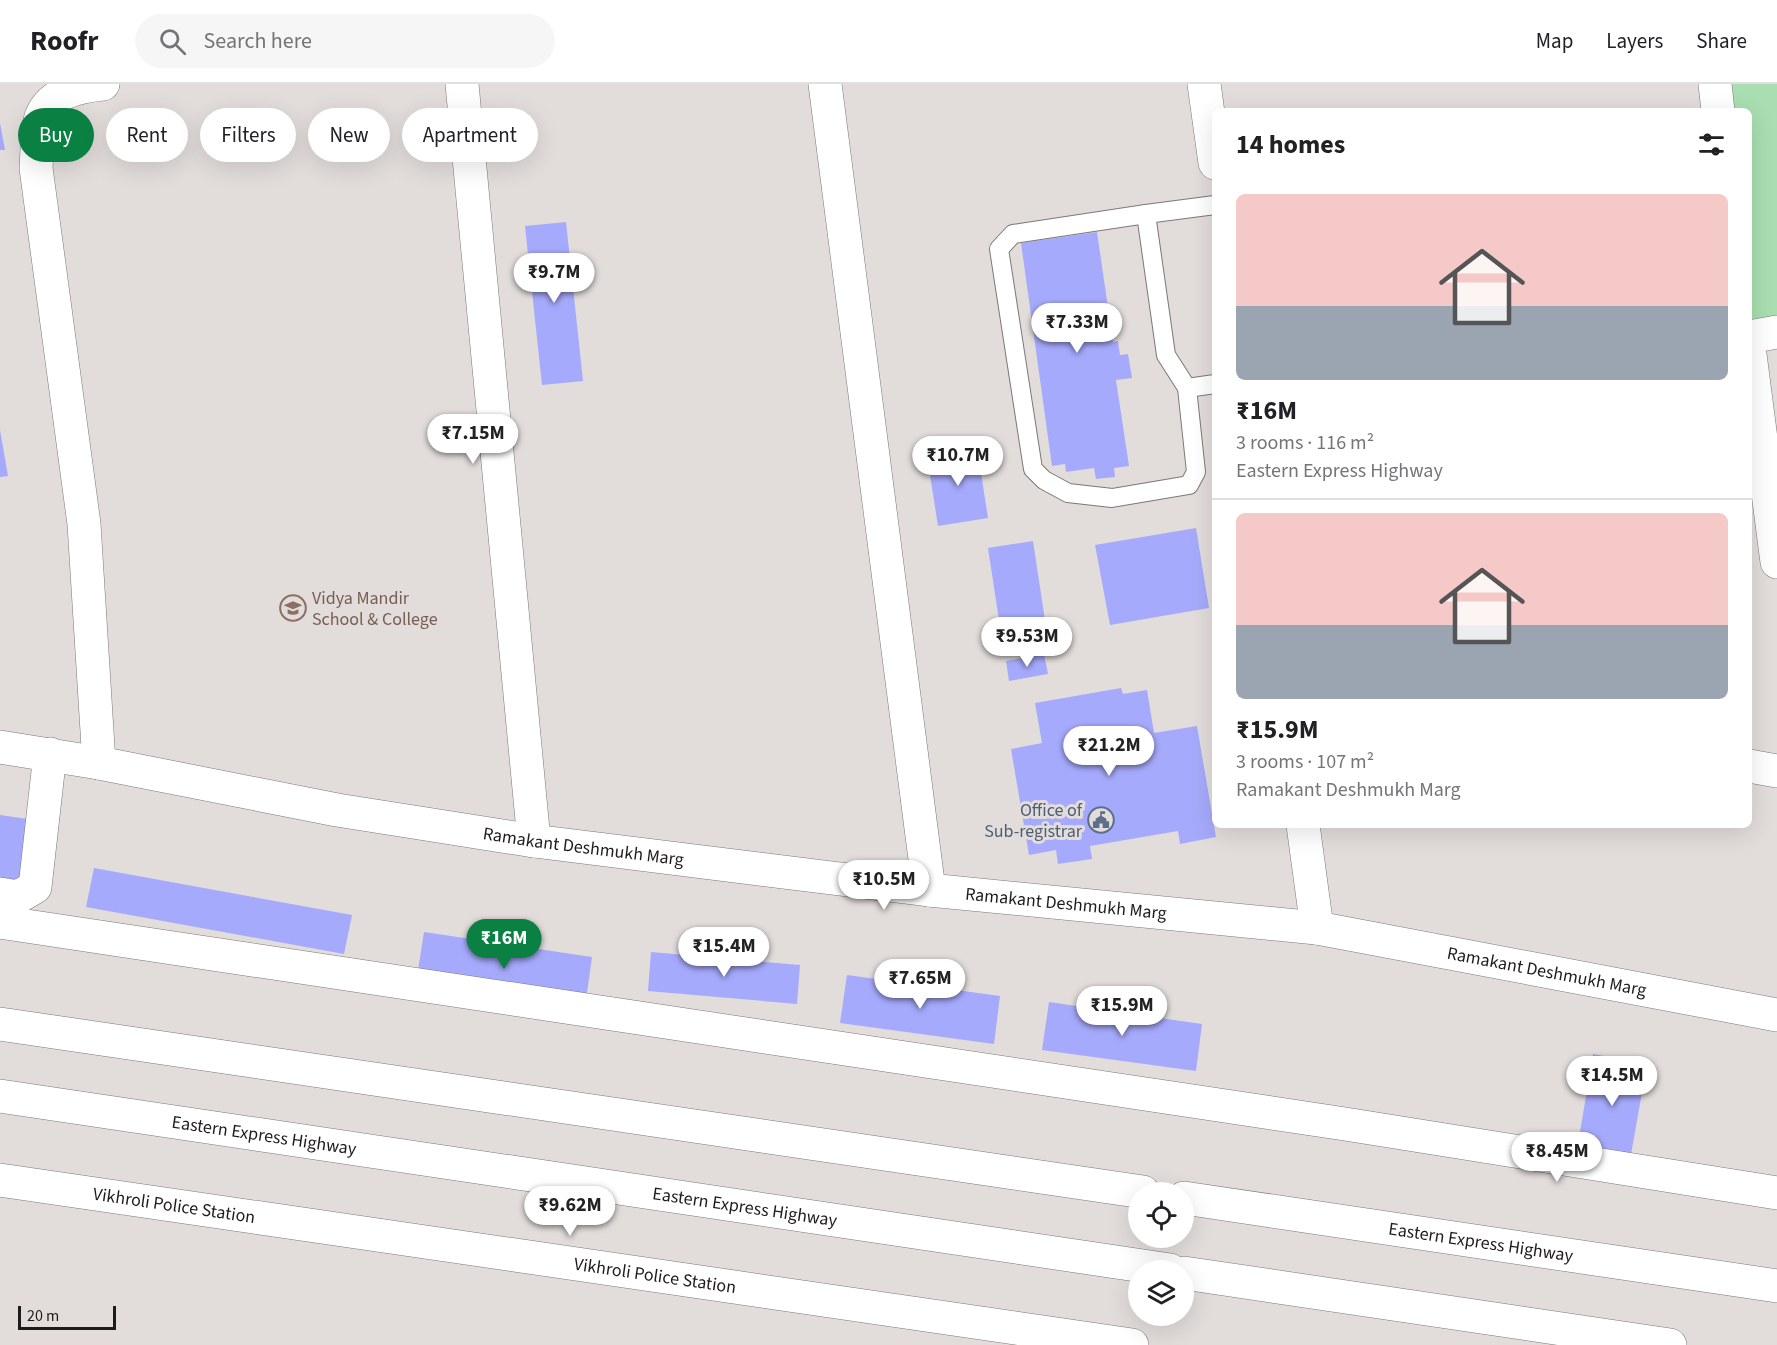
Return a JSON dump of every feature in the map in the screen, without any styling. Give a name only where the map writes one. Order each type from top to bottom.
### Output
[{"type":"main road","points":[[99,763],[84,524],[36,168],[40,118],[53,98],[88,86],[104,84]]},
{"type":"main road","points":[[462,84],[534,841]]},
{"type":"main road","points":[[825,84],[929,890]]},
{"type":"main road","points":[[1204,84],[1212,141]]},
{"type":"main road","points":[[1715,84],[1718,108]]},
{"type":"main road","points":[[1752,337],[1777,332]]},
{"type":"main road","points":[[1752,389],[1756,446],[1777,560]]},
{"type":"main road","name":"Ramakant Deshmukh Marg","points":[[0,747],[99,763],[337,810],[534,841],[929,890],[1317,928],[1777,1014]]},
{"type":"main road","points":[[0,894],[18,897],[35,887],[50,754]]},
{"type":"main road","points":[[1752,767],[1777,771]]},
{"type":"main road","points":[[1303,828],[1317,928]]},
{"type":"main road","points":[[0,922],[1323,1120],[1777,1193]]},
{"type":"main road","points":[[0,1024],[1128,1190]]},
{"type":"main road","name":"Eastern Express Highway","points":[[0,1096],[1128,1264]]},
{"type":"main road","name":"Vikhroli Police Station","points":[[0,1180],[1132,1345]]},
{"type":"main road","name":"Eastern Express Highway","points":[[1194,1199],[1777,1286]]},
{"type":"main road","points":[[1194,1274],[1670,1345]]},
{"type":"lane","points":[[1146,214],[1166,355],[1187,388],[1196,472],[1189,485],[1112,498],[1068,493],[1044,480],[1034,469],[999,249],[1013,234],[1146,214],[1212,205]]},
{"type":"lane","points":[[1187,388],[1212,384]]},
{"type":"green space","points":[[1715,84],[1777,84],[1777,332],[1752,336],[1752,108],[1718,108]]},
{"type":"building","points":[[0,123],[5,150],[0,150]]},
{"type":"building","points":[[566,222],[583,381],[542,385],[525,226]]},
{"type":"building","points":[[1097,232],[1113,342],[1118,341],[1120,355],[1128,354],[1132,378],[1116,380],[1129,466],[1114,468],[1115,477],[1096,479],[1094,468],[1066,472],[1065,464],[1052,466],[1021,243]]},
{"type":"building","points":[[0,430],[8,476],[0,477]]},
{"type":"building","points":[[977,447],[988,518],[938,526],[927,456]]},
{"type":"building","points":[[1196,528],[1209,608],[1110,625],[1095,545]]},
{"type":"building","points":[[1033,541],[1049,647],[1004,653],[988,548]]},
{"type":"building","points":[[1044,654],[1048,674],[1009,681],[1006,661]]},
{"type":"building","points":[[1121,688],[1123,694],[1147,690],[1154,733],[1197,726],[1212,814],[1212,828],[1214,828],[1216,837],[1180,844],[1178,831],[1090,846],[1092,859],[1058,864],[1056,850],[1029,855],[1011,749],[1042,743],[1035,703]]},
{"type":"building","points":[[0,815],[28,819],[19,883],[0,880]]},
{"type":"building","points":[[94,868],[352,915],[344,954],[86,907]]},
{"type":"building","points":[[424,932],[592,957],[585,1007],[416,983]]},
{"type":"building","points":[[651,952],[800,965],[797,1004],[648,991]]},
{"type":"building","points":[[847,975],[1000,996],[994,1044],[840,1023]]},
{"type":"building","points":[[1049,1002],[1202,1024],[1196,1071],[1042,1050]]},
{"type":"building","points":[[1593,1054],[1647,1064],[1630,1160],[1577,1150]]},
{"type":"place","name":"Vidya Mandir School & College","points":[[293,608]]},
{"type":"place","name":"Office of Sub-registrar","points":[[1101,820]]}]
